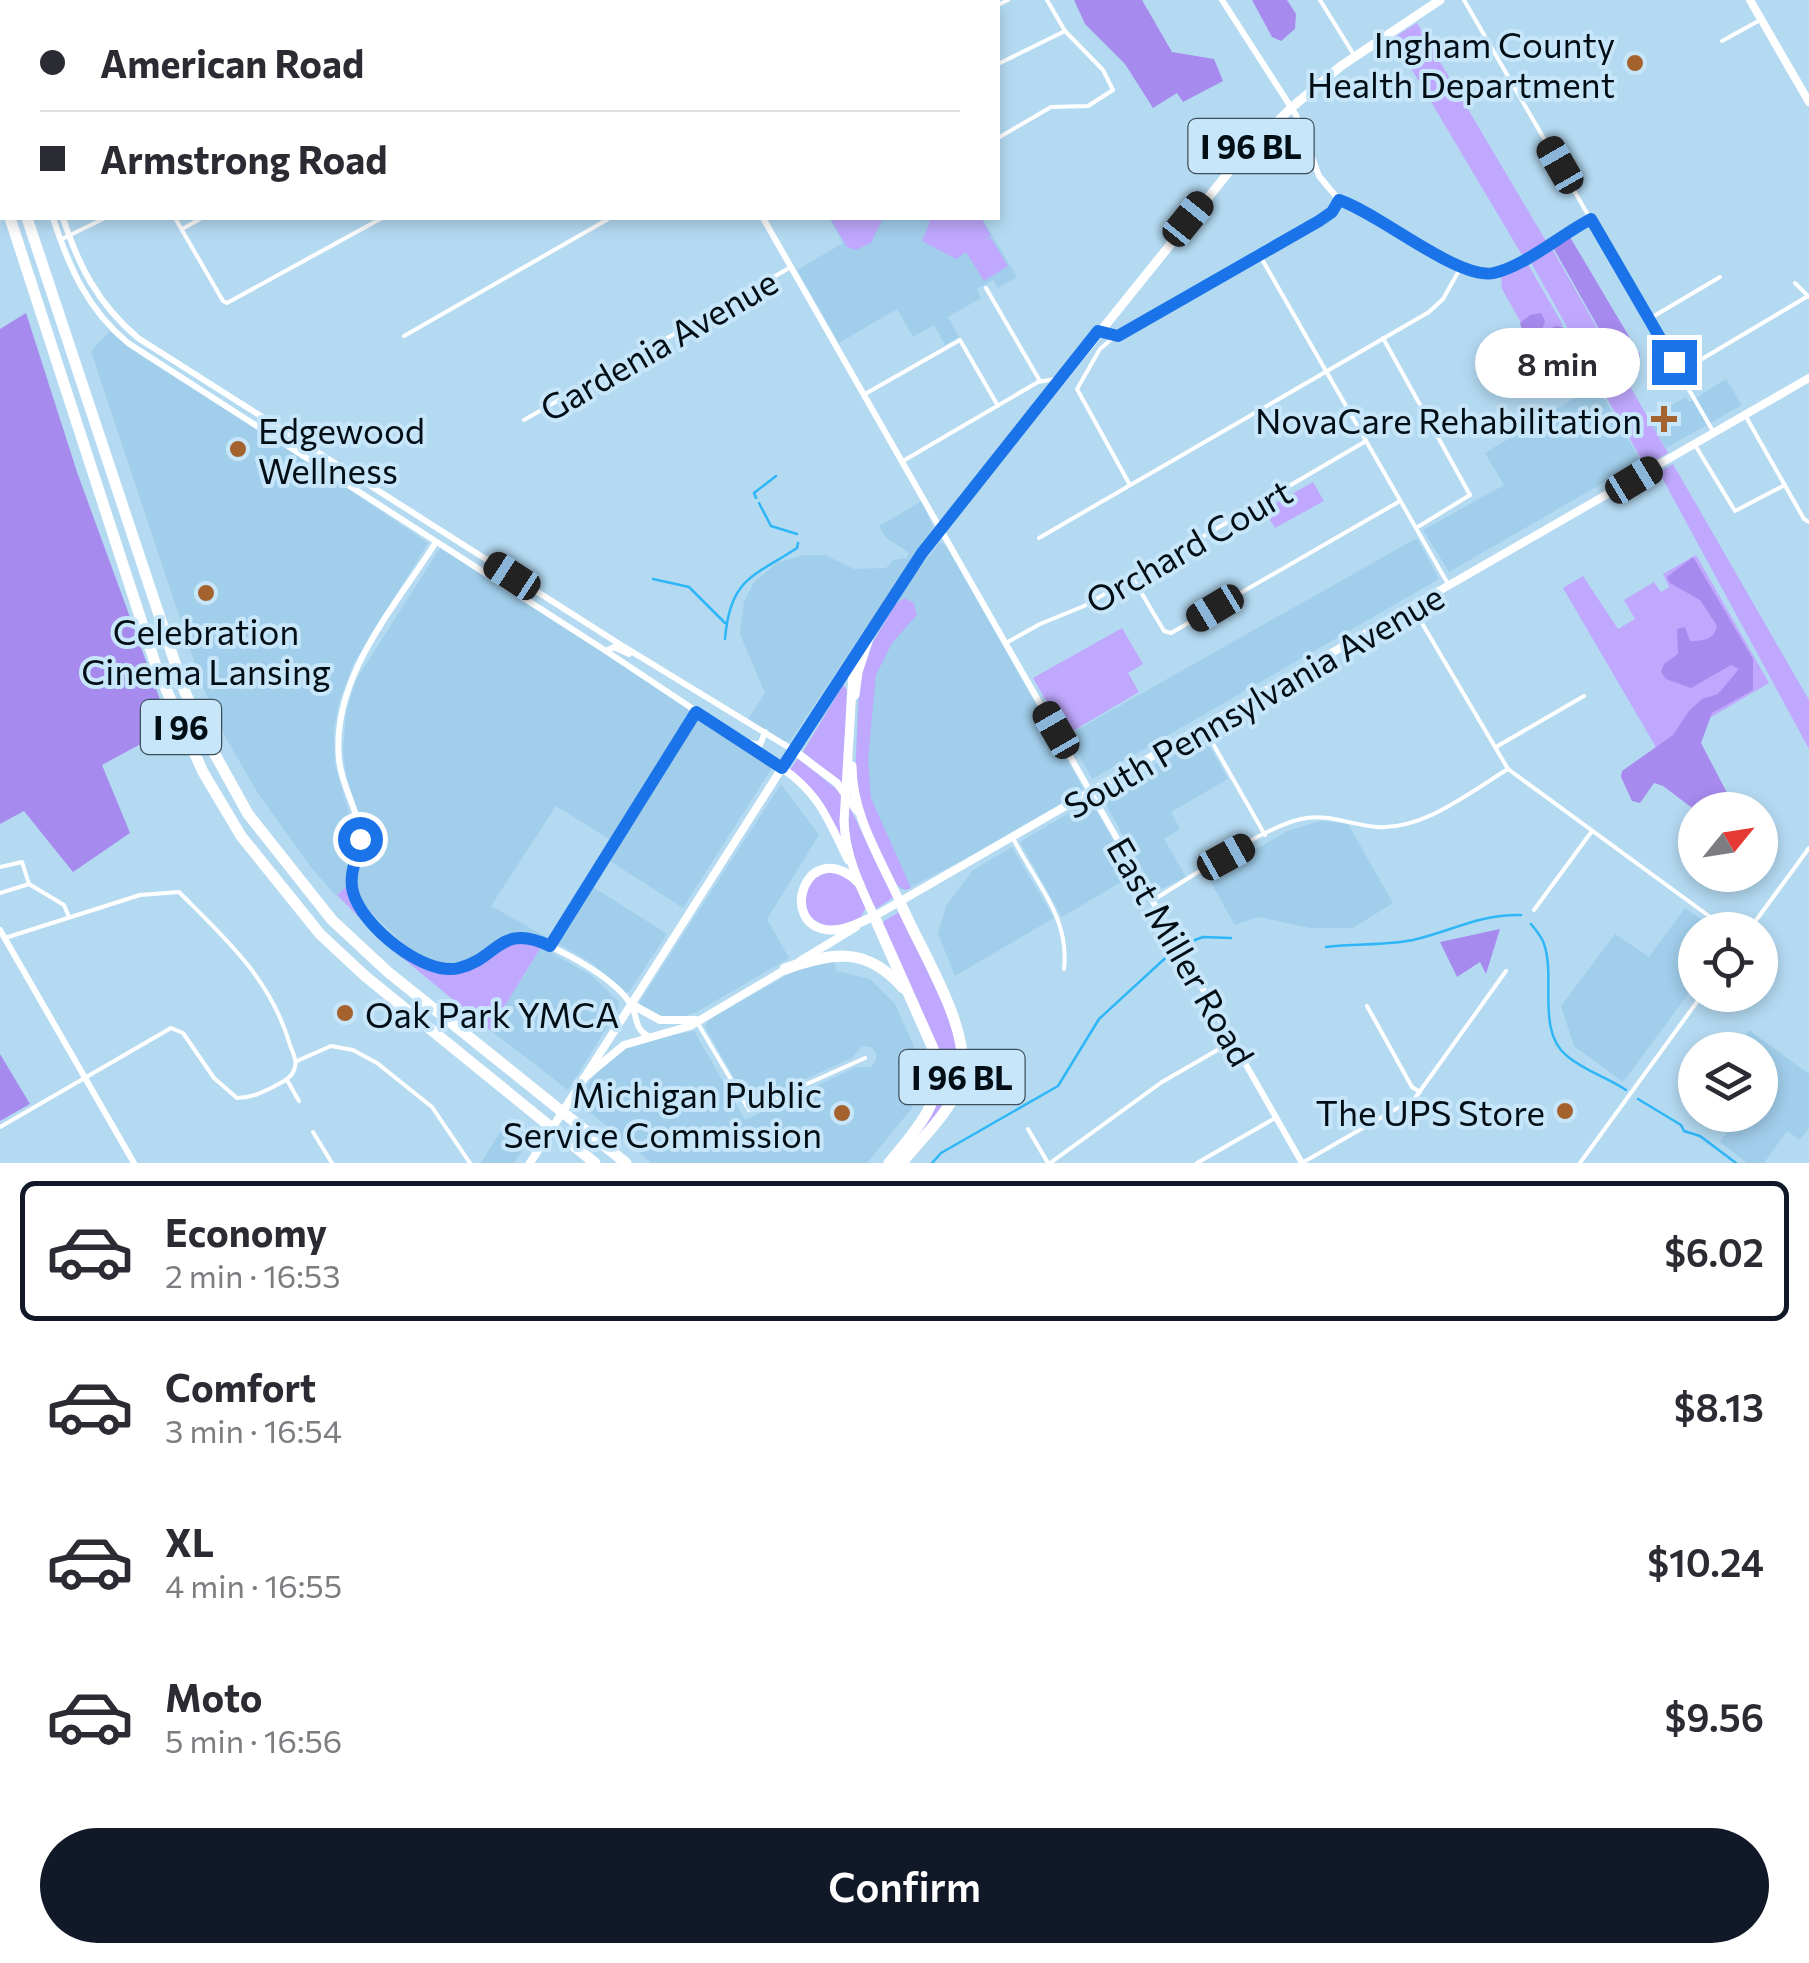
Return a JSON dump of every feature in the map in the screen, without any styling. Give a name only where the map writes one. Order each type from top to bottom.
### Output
[{"type":"highway","name":"I 96","points":[[11,220],[157,669],[177,719],[241,836],[320,934],[365,976],[595,1163]]},
{"type":"highway","name":"I 96","points":[[27,220],[183,686],[232,788],[300,883],[332,920],[388,972],[626,1163]]},
{"type":"highway","name":"I 96 BL","points":[[900,902],[958,1029],[964,1058],[955,1095],[902,1163]]},
{"type":"highway","name":"I 96 BL","points":[[874,916],[936,1053],[938,1085],[927,1116],[889,1163]]},
{"type":"highway","points":[[785,969],[823,956],[859,958],[890,974],[913,999]]},
{"type":"main road","name":"I 96 BL","points":[[874,916],[854,873],[845,836],[854,655],[941,528],[1223,177],[1292,108],[1354,56],[1440,0]]},
{"type":"main road","points":[[1750,0],[1809,102]]},
{"type":"main road","name":"South Pennsylvania Avenue","points":[[584,1078],[624,1045],[681,1030],[1809,379]]},
{"type":"main road","name":"I 96 BL","points":[[872,626],[855,692],[852,782],[862,820],[900,902]]},
{"type":"main road","points":[[530,1163],[854,655]]},
{"type":"main road","points":[[793,750],[846,793],[862,820]]},
{"type":"main road","points":[[782,768],[806,785],[818,800],[854,873]]},
{"type":"main road","points":[[860,884],[842,870],[816,872],[802,889],[804,912],[817,927],[830,930],[874,916]]},
{"type":"main road","points":[[631,1004],[660,1020],[696,1020]]},
{"type":"street","points":[[1000,137],[1055,106],[1088,106],[1113,90],[1104,70],[1065,31],[1047,0]]},
{"type":"street","points":[[1222,0],[1292,108],[1318,176],[1339,200],[1461,267],[1481,274],[1496,272],[1591,219]]},
{"type":"street","points":[[1320,0],[1354,56]]},
{"type":"street","points":[[1464,0],[1714,433]]},
{"type":"street","points":[[1722,41],[1762,19]]},
{"type":"street","points":[[1000,63],[1065,31]]},
{"type":"street","points":[[1130,485],[1078,392],[1078,385],[1100,349],[1114,337],[1326,216],[1339,200]]},
{"type":"street","points":[[53,220],[86,299],[122,338],[782,768]]},
{"type":"street","points":[[64,220],[88,281],[119,322],[161,353],[793,750]]},
{"type":"street","points":[[60,240],[101,220]]},
{"type":"street","points":[[176,220],[227,303],[378,220]]},
{"type":"street","points":[[182,229],[198,220]]},
{"type":"street","points":[[404,336],[607,220]]},
{"type":"street","name":"East Miller Road","points":[[764,220],[1302,1163]]},
{"type":"street","points":[[1258,254],[1450,586]]},
{"type":"street","name":"Gardenia Avenue","points":[[524,420],[792,267]]},
{"type":"street","points":[[1039,538],[1437,305],[1461,267]]},
{"type":"street","points":[[1649,319],[1720,277]]},
{"type":"street","points":[[1680,372],[1808,297],[1796,283]]},
{"type":"street","points":[[986,288],[1040,381]]},
{"type":"street","points":[[1098,331],[1114,337]]},
{"type":"street","points":[[122,338],[131,336],[153,352],[161,353]]},
{"type":"street","points":[[1383,338],[1470,492],[1470,498],[1416,528]]},
{"type":"street","points":[[864,394],[960,340],[998,406]]},
{"type":"street","points":[[158,363],[187,378],[194,374]]},
{"type":"street","points":[[903,461],[1040,381],[1060,378]]},
{"type":"street","points":[[214,399],[223,397],[247,412],[254,412]]},
{"type":"street","points":[[1745,415],[1809,522]]},
{"type":"street","name":"Orchard Court","points":[[1006,643],[1084,606],[1366,441]]},
{"type":"street","points":[[1694,445],[1732,510],[1740,510],[1785,485]]},
{"type":"street","points":[[322,468],[329,464],[355,476]]},
{"type":"street","points":[[345,484],[372,497],[376,489]]},
{"type":"street","points":[[1132,577],[1167,634],[1400,501]]},
{"type":"street","points":[[386,510],[388,504],[393,504],[427,526],[434,526]]},
{"type":"street","points":[[436,542],[359,664],[341,710],[340,771],[360,837],[352,871],[353,892],[369,919],[412,958],[433,968],[465,966],[510,940],[533,940],[550,946],[597,973],[631,1004],[640,1030],[648,1036]]},
{"type":"street","points":[[455,555],[463,555],[503,580],[511,580],[512,576]]},
{"type":"street","points":[[517,594],[525,588],[552,606],[559,606]]},
{"type":"street","points":[[1413,608],[1508,768],[1704,912]]},
{"type":"street","points":[[606,651],[614,647],[649,661]]},
{"type":"street","points":[[615,656],[652,678],[660,675],[660,668]]},
{"type":"street","points":[[667,692],[666,684],[676,681],[722,706]]},
{"type":"street","points":[[1496,747],[1584,696]]},
{"type":"street","points":[[550,946],[696,712]]},
{"type":"street","points":[[710,721],[753,745],[764,741],[765,732]]},
{"type":"street","points":[[1204,728],[1265,835]]},
{"type":"street","points":[[1153,900],[1290,822],[1317,816],[1373,826],[1415,822],[1508,768]]},
{"type":"street","points":[[1534,910],[1592,830]]},
{"type":"street","points":[[1013,838],[1063,927],[1064,969]]},
{"type":"street","points":[[1763,912],[1809,848]]},
{"type":"street","points":[[0,867],[22,862],[29,884],[64,904],[70,917]]},
{"type":"street","points":[[0,893],[29,884]]},
{"type":"street","points":[[0,1127],[167,1029],[176,1027],[214,1078],[237,1098],[258,1095],[286,1080],[294,1072],[296,1061],[284,1020],[262,983],[178,892],[140,895],[5,938]]},
{"type":"street","points":[[0,930],[134,1163]]},
{"type":"street","points":[[1302,1163],[1410,1102],[1506,972]]},
{"type":"street","points":[[1366,1006],[1412,1087],[1420,1092]]},
{"type":"street","points":[[1580,1163],[1690,1012]]},
{"type":"street","points":[[696,1020],[749,1110],[865,1058]]},
{"type":"street","points":[[1028,1129],[1049,1163],[1162,1082],[1233,1040]]},
{"type":"street","points":[[296,1061],[331,1046],[353,1050],[377,1062],[432,1107],[470,1163]]},
{"type":"street","points":[[286,1080],[299,1100]]},
{"type":"street","points":[[1197,1163],[1276,1117]]},
{"type":"street","points":[[313,1132],[332,1163]]},
{"type":"shaded area","points":[[1074,0],[1142,0],[1172,52],[1214,59],[1223,81],[1183,102],[1177,93],[1153,108],[1125,64],[1085,24]]},
{"type":"shaded area","points":[[1252,0],[1287,0],[1296,14],[1295,29],[1281,41],[1272,37]]},
{"type":"shaded area","points":[[1417,23],[1546,241],[1522,255],[1393,38]]},
{"type":"shaded area","points":[[830,220],[983,220],[1017,277],[998,288],[993,280],[977,289],[981,298],[948,317],[959,337],[945,345],[934,325],[913,337],[897,309],[839,343],[797,270],[843,243]]},
{"type":"shaded area","points":[[831,220],[882,220],[871,243],[856,250],[847,247]]},
{"type":"shaded area","points":[[926,220],[982,220],[991,236],[984,241],[991,238],[1008,266],[984,281],[966,252],[956,259],[922,241],[930,222]]},
{"type":"shaded area","points":[[1570,237],[1640,355],[1639,360],[1625,368],[1620,366],[1554,249]]},
{"type":"shaded area","points":[[1551,247],[1668,453],[1645,466],[1529,259]]},
{"type":"shaded area","points":[[1526,261],[1563,325],[1533,344],[1502,289],[1501,275]]},
{"type":"shaded area","points":[[26,313],[77,472],[177,746],[162,754],[148,740],[102,765],[130,833],[73,872],[24,811],[0,824],[0,329]]},
{"type":"shaded area","points":[[1541,313],[1545,321],[1541,333],[1563,327],[1591,381],[1586,381],[1558,336],[1531,348],[1520,323]]},
{"type":"shaded area","points":[[110,331],[141,356],[428,543],[354,663],[339,702],[334,729],[335,764],[356,839],[347,886],[336,896],[257,792],[202,685],[91,351]]},
{"type":"shaded area","points":[[1726,379],[1742,405],[1666,448],[1648,418],[1686,397],[1689,402]]},
{"type":"shaded area","points":[[1596,385],[1641,461],[1449,572],[1423,530],[1504,485],[1485,453]]},
{"type":"shaded area","points":[[1673,464],[1809,700],[1809,749],[1659,472]]},
{"type":"shaded area","points":[[1313,482],[1324,501],[1275,528],[1264,510]]},
{"type":"shaded area","points":[[922,501],[933,527],[790,741],[782,741],[748,719],[765,693],[740,634],[744,602],[754,582],[777,563],[803,555],[825,555],[854,569],[886,568],[909,553],[885,537],[879,526]]},
{"type":"shaded area","points":[[1417,538],[1439,579],[1092,779],[1068,735]]},
{"type":"shaded area","points":[[940,542],[947,547],[1083,788],[905,890],[899,889],[855,776],[858,692],[869,649],[911,580]]},
{"type":"shaded area","points":[[440,548],[614,658],[690,715],[611,840],[556,806],[491,906],[550,939],[508,936],[470,960],[451,966],[430,963],[413,953],[360,902],[355,877],[363,831],[343,752],[346,712],[356,680]]},
{"type":"shaded area","points":[[1696,555],[1769,683],[1657,749],[1563,588],[1583,576],[1618,629],[1635,619],[1624,600],[1654,582],[1661,592],[1669,587],[1663,574]]},
{"type":"shaded area","points":[[1693,557],[1753,659],[1753,690],[1712,713],[1701,743],[1727,792],[1678,792],[1678,797],[1654,783],[1640,803],[1632,801],[1622,771],[1673,735],[1689,711],[1702,699],[1718,694],[1739,669],[1731,665],[1691,688],[1666,679],[1661,672],[1664,664],[1678,654],[1677,629],[1685,627],[1690,641],[1699,641],[1711,637],[1717,626],[1700,600],[1670,583],[1667,577]]},
{"type":"shaded area","points":[[904,598],[914,603],[917,615],[892,643],[876,675],[868,760],[871,798],[911,888],[905,890],[895,884],[863,815],[855,776],[860,678],[873,642],[896,604]]},
{"type":"shaded area","points":[[1122,628],[1143,664],[1128,673],[1139,692],[1066,735],[1033,678]]},
{"type":"shaded area","points":[[843,685],[847,690],[843,785],[803,752]]},
{"type":"shaded area","points":[[698,718],[772,768],[683,908],[607,859]]},
{"type":"shaded area","points":[[1200,738],[1206,740],[1228,779],[1171,812],[1180,829],[1164,839],[1186,877],[1155,892],[1101,796]]},
{"type":"shaded area","points":[[798,758],[841,793],[842,841],[818,796],[790,770]]},
{"type":"shaded area","points":[[781,784],[819,835],[767,919],[789,958],[697,1012],[679,1018],[654,1015],[640,1006],[640,1001]]},
{"type":"shaded area","points":[[1084,804],[1095,808],[1133,875],[1062,917],[1020,842]]},
{"type":"shaded area","points":[[849,806],[894,897],[876,909],[854,859]]},
{"type":"shaded area","points":[[1320,821],[1348,824],[1393,903],[1353,928],[1310,928],[1258,917],[1235,925],[1207,876],[1288,831]]},
{"type":"shaded area","points":[[1012,847],[1054,918],[955,976],[938,934],[946,906],[973,870]]},
{"type":"shaded area","points":[[827,872],[841,875],[856,888],[866,907],[861,917],[833,927],[807,914],[805,891],[813,878]]},
{"type":"shaded area","points":[[590,885],[667,934],[629,992],[624,992],[592,963],[557,943]]},
{"type":"shaded area","points":[[347,886],[357,910],[387,942],[417,964],[440,973],[459,972],[502,947],[519,943],[541,947],[490,1030],[383,942],[337,895]]},
{"type":"shaded area","points":[[899,912],[954,1027],[961,1053],[951,1097],[894,1163],[928,1120],[939,1050],[881,923]]},
{"type":"shaded area","points":[[1678,918],[1678,1008],[1623,1082],[1574,1046],[1561,1006],[1615,934],[1649,957]]},
{"type":"shaded area","points":[[1500,929],[1486,974],[1480,962],[1457,977],[1440,942]]},
{"type":"shaded area","points":[[541,947],[591,975],[619,1002],[618,1010],[568,1090],[490,1030]]},
{"type":"shaded area","points":[[834,958],[836,971],[870,979],[895,1004],[920,1060],[920,1086],[912,1108],[867,1163],[652,1163],[576,1101],[598,1070],[623,1049],[641,1041],[694,1031],[745,1120],[856,1067],[871,1067],[876,1053],[871,1047],[862,1046],[852,1058],[752,1103],[705,1027],[708,1020],[798,969]]},
{"type":"shaded area","points":[[1778,1051],[1809,1074],[1809,1128],[1800,1140],[1787,1131],[1764,1163],[1747,1163],[1720,1142],[1727,1132],[1778,1132]]},
{"type":"shaded area","points":[[0,1054],[30,1104],[0,1121]]},
{"type":"shaded area","points":[[508,1119],[531,1137],[514,1163],[481,1163]]},
{"type":"waterway","points":[[756,498],[754,493],[776,476]]},
{"type":"waterway","points":[[759,503],[771,526],[797,534]]},
{"type":"waterway","points":[[725,639],[738,591],[756,573],[797,548],[798,543]]},
{"type":"waterway","points":[[653,579],[689,587],[725,623]]},
{"type":"waterway","points":[[1326,947],[1402,942],[1479,920],[1521,915]]},
{"type":"waterway","points":[[1531,924],[1542,939],[1547,957],[1549,1018],[1558,1045],[1574,1061],[1626,1090]]},
{"type":"waterway","points":[[1187,943],[1203,937],[1231,938]]},
{"type":"waterway","points":[[932,1163],[941,1153],[1058,1086],[1099,1019],[1173,951]]},
{"type":"waterway","points":[[1638,1099],[1736,1163]]},
{"type":"place","name":"Ingham County Health Department","points":[[1635,63]]},
{"type":"place","name":"NovaCare Rehabilitation","points":[[1664,419]]},
{"type":"place","name":"Edgewood Wellness","points":[[238,449]]},
{"type":"place","name":"Celebration Cinema Lansing","points":[[206,593]]},
{"type":"place","name":"Oak Park YMCA","points":[[345,1013]]},
{"type":"place","name":"The UPS Store","points":[[1565,1111]]},
{"type":"place","name":"Michigan Public Service Commission","points":[[842,1113]]},
{"type":"route","points":[[360,839],[351,879],[357,903],[369,919],[420,963],[438,969],[462,968],[498,944],[516,939],[550,946],[696,712],[782,768],[922,553],[1098,331],[1118,336],[1319,221],[1332,212],[1339,200],[1461,267],[1481,274],[1505,269],[1591,219],[1674,362]]}]
